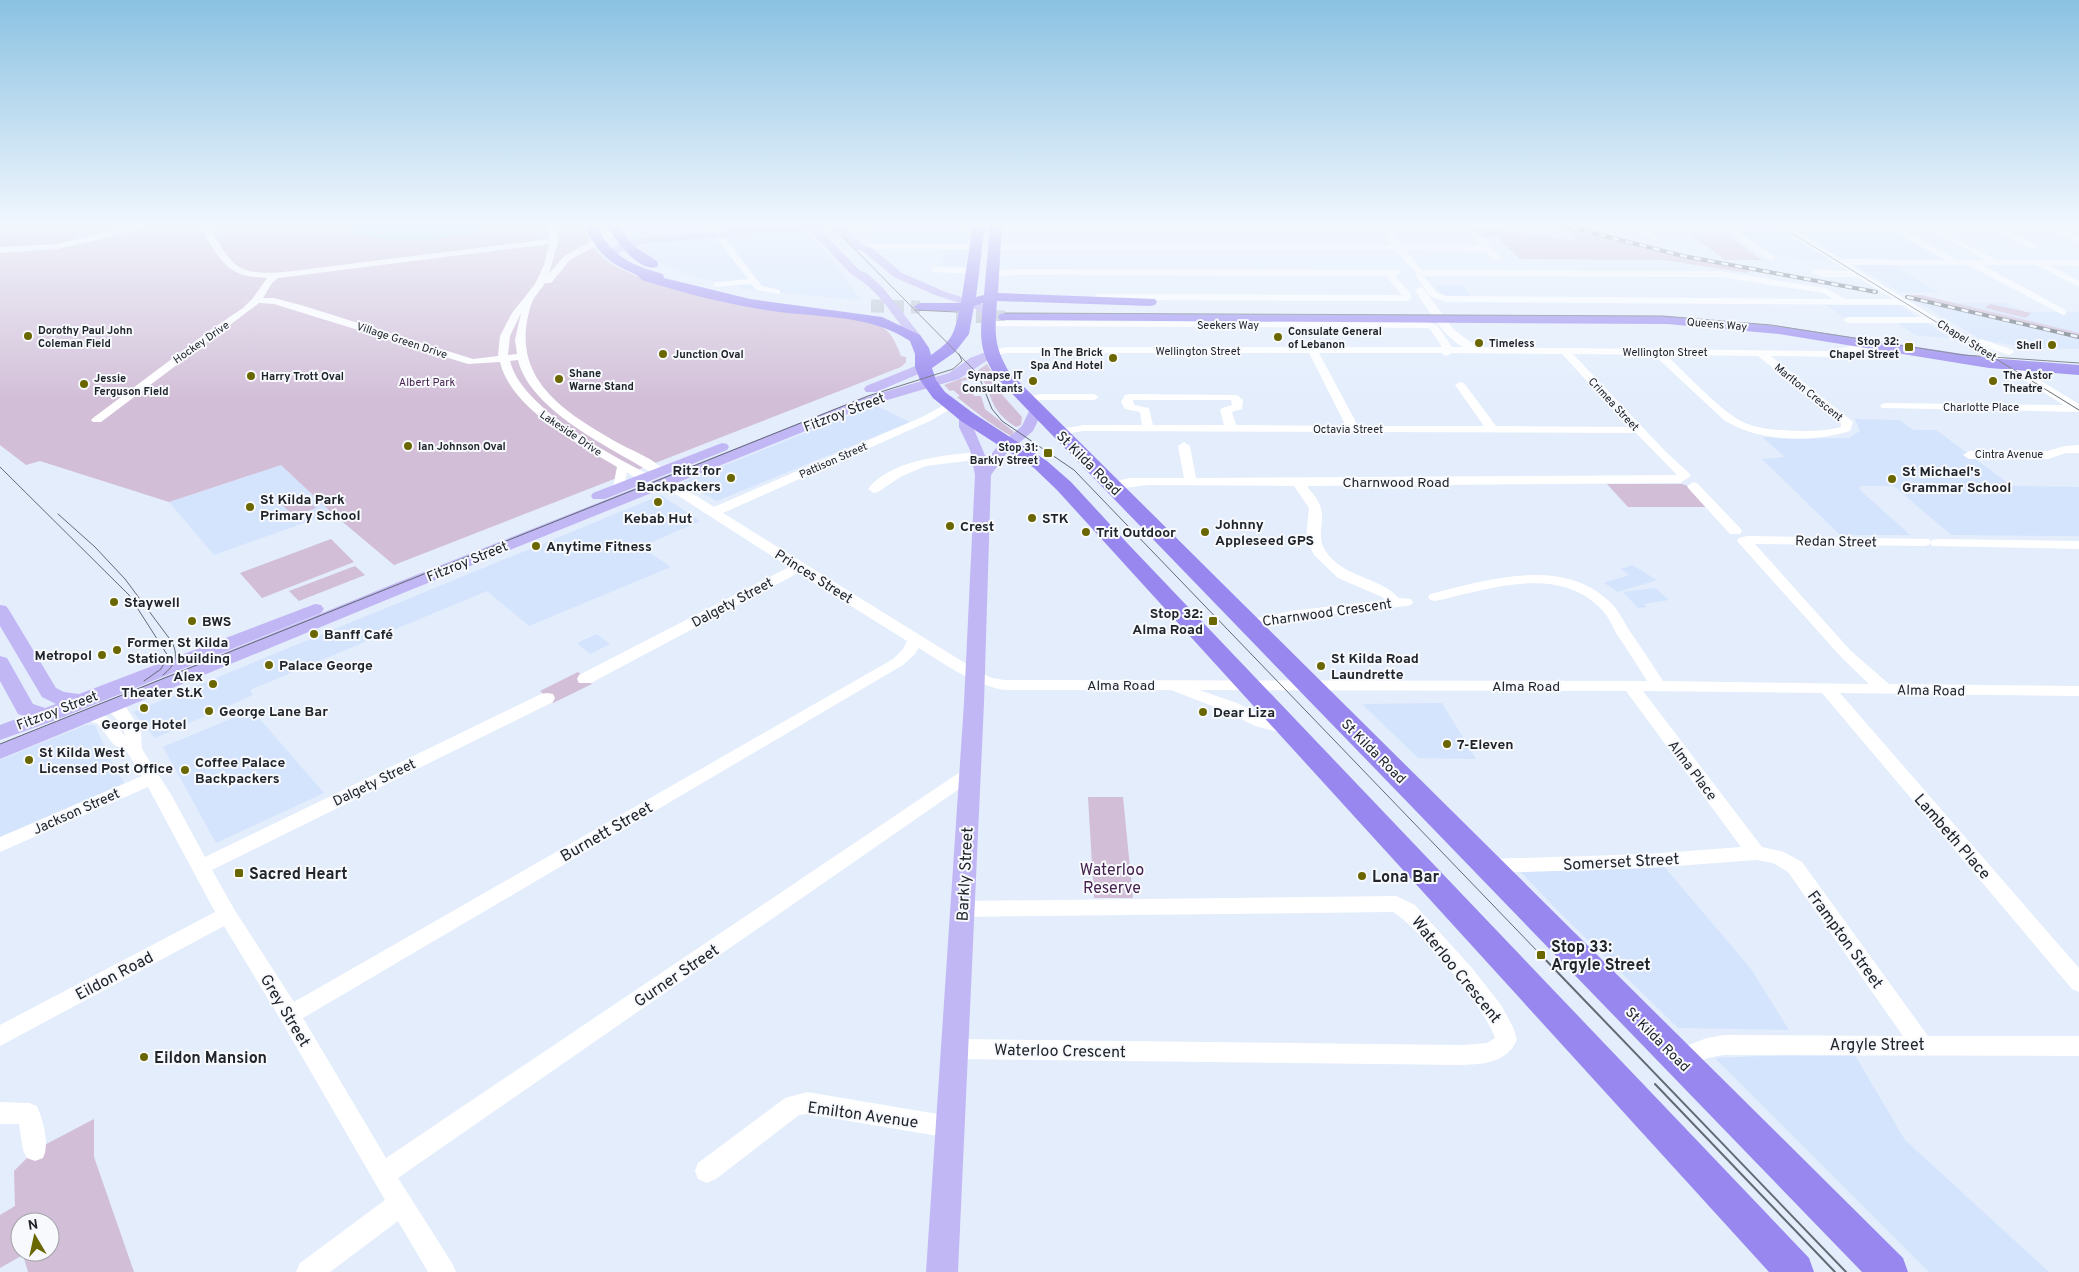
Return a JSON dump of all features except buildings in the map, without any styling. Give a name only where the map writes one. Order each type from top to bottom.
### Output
[{"type":"highway","points":[[666,283],[723,298],[786,309],[877,320],[891,324],[916,338],[928,384],[966,418],[1010,442],[1038,462],[1054,477],[1291,729],[1632,1099],[1796,1272]]},
{"type":"highway","points":[[688,283],[751,298],[810,307],[874,310],[793,299],[711,283]]},
{"type":"highway","points":[[923,367],[938,358],[958,341],[962,334],[971,283]]},
{"type":"highway","name":"St Kilda Road","points":[[993,283],[987,336],[991,354],[998,368],[1031,405],[1889,1272]]},
{"type":"highway","points":[[923,312],[966,307],[990,312],[1006,308]]},
{"type":"highway","name":"Queens Way","points":[[1006,308],[1601,308],[1687,310],[1768,318],[1981,349],[2008,358]]},
{"type":"highway","name":"Queens Way","points":[[1006,308],[1645,319],[1718,323],[1818,336],[1882,347],[2008,358]]},
{"type":"highway","points":[[2008,358],[2079,356]]},
{"type":"highway","points":[[2008,358],[2079,370]]},
{"type":"main road","points":[[871,283],[916,338]]},
{"type":"main road","points":[[917,283],[966,307]]},
{"type":"main road","name":"Fitzroy Street","points":[[0,752],[84,709],[619,487],[656,477],[865,402],[957,374],[975,361],[991,354]]},
{"type":"main road","name":"Fitzroy Street","points":[[84,709],[113,706],[410,584],[656,477],[923,367]]},
{"type":"main road","points":[[983,475],[1010,442],[1028,428],[1031,405]]},
{"type":"main road","name":"Barkly Street","points":[[942,1272],[975,676],[983,475],[978,456],[966,427],[966,418]]},
{"type":"main road","points":[[0,610],[49,692],[84,709]]},
{"type":"main road","points":[[0,663],[25,708],[47,714],[84,709]]},
{"type":"main road","name":"Fitzroy Street","points":[[0,732],[47,714]]},
{"type":"street","points":[[257,300],[267,283]]},
{"type":"street","name":"Lakeside Drive","points":[[539,283],[528,301],[516,312],[509,324],[504,342],[504,360],[512,382],[522,396],[552,421],[624,467],[656,477]]},
{"type":"street","points":[[535,290],[544,283]]},
{"type":"street","points":[[716,285],[732,283]]},
{"type":"street","points":[[756,283],[760,290],[777,292]]},
{"type":"street","points":[[1006,308],[1407,298],[1407,295],[1397,283]]},
{"type":"street","points":[[1417,283],[1428,302],[1454,336],[1465,345],[1475,349]]},
{"type":"street","points":[[1421,283],[1432,294],[1446,299],[1844,302],[1900,300]]},
{"type":"street","points":[[1783,283],[1827,292],[1844,302]]},
{"type":"street","name":"Chapel Street","points":[[1874,283],[1981,349]]},
{"type":"street","points":[[2009,283],[2063,312]]},
{"type":"street","name":"Village Green Drive","points":[[257,300],[274,301],[301,308],[470,361],[504,360],[522,357]]},
{"type":"street","name":"Hockey Drive","points":[[96,420],[212,333],[236,318],[257,300]]},
{"type":"street","name":"Lakeside Drive","points":[[528,301],[520,336],[522,357],[535,383],[547,399],[558,409],[656,477]]},
{"type":"street","name":"Seekers Way","points":[[990,312],[1427,325],[1436,328],[1452,351]]},
{"type":"street","points":[[1848,320],[1934,320]]},
{"type":"street","points":[[1459,326],[1475,349]]},
{"type":"street","name":"Chapel Street","points":[[1958,335],[2008,358],[2078,408]]},
{"type":"street","points":[[1452,351],[1454,336]]},
{"type":"street","points":[[1818,336],[1832,347],[1819,353]]},
{"type":"street","name":"Wellington Street","points":[[991,354],[1010,350],[1836,354],[1857,348],[1882,347]]},
{"type":"street","name":"Wellington Street","points":[[1452,351],[1475,349],[1511,352]]},
{"type":"street","points":[[1314,351],[1354,429]]},
{"type":"street","name":"Crimea Street","points":[[1566,352],[1662,456],[1669,468],[1742,536],[1744,543],[1761,558],[1879,690]]},
{"type":"street","name":"Marlton Crescent","points":[[1657,352],[1728,418],[1742,426],[1770,433],[1828,433],[1846,429],[1847,422],[1760,353]]},
{"type":"street","points":[[1460,385],[1492,429]]},
{"type":"street","points":[[1144,410],[1130,407],[1127,402],[1130,396],[1174,398],[1233,397],[1238,400],[1238,408],[1226,410],[1231,429]]},
{"type":"street","points":[[1142,396],[1148,429]]},
{"type":"street","points":[[1031,405],[1041,397],[1094,397]]},
{"type":"street","name":"Pattison Street","points":[[714,512],[926,419],[950,405]]},
{"type":"street","name":"Charlotte Place","points":[[1886,406],[2078,408]]},
{"type":"street","name":"Octavia Street","points":[[1058,432],[1084,428],[1638,430]]},
{"type":"street","points":[[1184,446],[1191,481]]},
{"type":"street","name":"Cintra Avenue","points":[[1969,455],[2048,454],[2079,449]]},
{"type":"street","points":[[874,489],[886,479],[914,466],[937,460],[978,456]]},
{"type":"street","points":[[619,487],[621,470],[624,467]]},
{"type":"street","name":"Princes Street","points":[[656,477],[975,676]]},
{"type":"street","name":"Charnwood Road","points":[[1111,486],[1130,482],[1191,481],[1687,483]]},
{"type":"street","name":"Charnwood Crescent","points":[[1248,624],[1282,616],[1400,602],[1334,568],[1319,552],[1313,539],[1315,508],[1298,482]]},
{"type":"street","name":"Redan Street","points":[[1742,536],[1931,543],[2079,545]]},
{"type":"street","name":"Dalgety Street","points":[[584,679],[799,567]]},
{"type":"street","points":[[1435,597],[1530,578],[1550,579],[1576,585],[1596,597],[1608,608],[1659,687]]},
{"type":"street","name":"Burnett Street","points":[[290,1015],[890,666],[904,657],[916,639]]},
{"type":"street","name":"Alma Road","points":[[975,676],[996,684],[1012,686],[1631,686],[2076,694]]},
{"type":"street","points":[[1172,685],[1261,722],[1291,729]]},
{"type":"street","name":"Alma Place","points":[[1631,686],[1756,853]]},
{"type":"street","name":"Lambeth Place","points":[[1827,689],[2079,983]]},
{"type":"street","name":"Dalgety Street","points":[[202,867],[547,698]]},
{"type":"street","name":"Grey Street","points":[[113,706],[120,711],[133,731],[133,746],[227,915],[290,1015],[382,1175],[402,1203],[443,1272]]},
{"type":"street","name":"Grey Street","points":[[84,709],[102,719],[120,741],[133,746]]},
{"type":"street","name":"Gurner Street","points":[[382,1175],[969,774]]},
{"type":"street","name":"Jackson Street","points":[[0,845],[152,778]]},
{"type":"street","name":"Somerset Street","points":[[1487,866],[1649,861],[1756,853]]},
{"type":"street","name":"Frampton Street","points":[[1756,853],[1777,857],[1795,867],[1922,1044]]},
{"type":"street","name":"Waterloo Crescent","points":[[955,1049],[1462,1055],[1495,1051],[1503,1046],[1506,1040],[1503,1026],[1491,1006],[1408,911],[1396,904],[962,909]]},
{"type":"street","name":"Eildon Road","points":[[0,1036],[227,915]]},
{"type":"street","name":"Argyle Street","points":[[1678,1059],[1724,1044],[2079,1046]]},
{"type":"street","name":"Emilton Avenue","points":[[707,1171],[793,1106],[807,1103],[950,1126]]},
{"type":"street","points":[[0,1113],[29,1114],[35,1150]]},
{"type":"street","points":[[309,1272],[402,1203]]},
{"type":"shaded area","points":[[725,283],[849,283],[861,300],[752,290]]},
{"type":"shaded area","points":[[1829,283],[1844,283],[1870,288],[1877,292]]},
{"type":"shaded area","points":[[1886,283],[1924,283],[1940,293],[1900,292]]},
{"type":"shaded area","points":[[1434,286],[1463,286],[1471,296],[1444,296]]},
{"type":"shaded area","points":[[1905,295],[1921,295],[1956,303],[2006,303],[2026,312],[2079,312],[2079,349],[2031,348],[1982,340]]},
{"type":"shaded area","points":[[1826,305],[1898,305],[1950,338],[1917,336],[1888,317],[1843,317]]},
{"type":"shaded area","points":[[875,405],[910,422],[717,501],[683,482]]},
{"type":"shaded area","name":"St Michael's Grammar School","points":[[1855,419],[1900,420],[1913,430],[1936,430],[2012,486],[2079,487],[2079,536],[1951,535],[1894,486],[1860,486],[1859,489],[1910,535],[1840,535],[1762,459],[1785,457],[1762,437],[1785,439],[1849,438],[1860,431]]},
{"type":"shaded area","name":"St Kilda Park Primary School","points":[[281,465],[332,513],[214,555],[169,502]]},
{"type":"shaded area","points":[[661,495],[700,521],[641,547],[671,567],[529,626],[487,591],[250,690],[253,695],[155,738],[133,712]]},
{"type":"shaded area","points":[[1632,565],[1657,580],[1618,592],[1604,583],[1629,575],[1621,569]]},
{"type":"shaded area","points":[[1655,588],[1669,600],[1644,604],[1647,607],[1638,608],[1623,592]]},
{"type":"shaded area","points":[[597,634],[610,644],[590,654],[577,643]]},
{"type":"shaded area","name":"7-Eleven","points":[[1442,703],[1476,759],[1418,758],[1362,704]]},
{"type":"shaded area","points":[[252,710],[324,793],[216,843],[163,747]]},
{"type":"shaded area","points":[[86,725],[95,725],[110,759],[124,783],[0,838],[0,760]]},
{"type":"shaded area","points":[[1662,864],[1751,969],[1789,1030],[1678,1028],[1556,909],[1516,867]]},
{"type":"shaded area","points":[[1853,1052],[1905,1140],[2049,1272],[1929,1272],[1715,1058]]},
{"type":"green space","name":"Albert Park","points":[[0,283],[663,283],[873,324],[885,329],[889,333],[901,356],[906,357],[906,362],[901,367],[394,565],[332,513],[281,465],[169,502],[40,461],[26,465],[0,445]]},
{"type":"green space","points":[[1906,295],[1921,295],[2079,333],[2079,335]]},
{"type":"green space","points":[[1990,304],[2031,313],[2026,318],[1985,308]]},
{"type":"green space","points":[[987,364],[992,372],[996,388],[1022,417],[1021,425],[1016,427],[1006,420],[995,407],[983,379],[977,371]]},
{"type":"green space","points":[[971,375],[973,379],[961,381],[965,394],[973,393],[974,396],[981,396],[985,409],[1014,432],[1011,436],[977,413],[957,397],[960,396],[953,390],[950,391],[944,385]]},
{"type":"green space","points":[[1607,484],[1682,484],[1688,486],[1708,507],[1628,507]]},
{"type":"green space","points":[[302,496],[316,508],[294,516],[280,503]]},
{"type":"green space","points":[[331,539],[354,562],[262,598],[240,573]]},
{"type":"green space","points":[[355,566],[365,575],[299,601],[289,591]]},
{"type":"green space","points":[[578,672],[592,684],[553,703],[540,691]]},
{"type":"green space","name":"Waterloo Reserve","points":[[1088,797],[1123,797],[1133,898],[1094,898]]},
{"type":"green space","points":[[94,1119],[94,1157],[134,1272],[28,1272],[25,1262],[60,1262],[60,1212],[10,1212],[11,1262],[0,1268],[0,1215],[15,1206],[14,1171],[35,1150]]},
{"type":"tunnel","points":[[871,306],[920,307]]},
{"type":"tunnel","points":[[956,316],[1005,317]]},
{"type":"tram line","points":[[889,283],[960,355]]},
{"type":"tram line","points":[[1873,283],[1993,357]]},
{"type":"tram line","points":[[915,310],[957,312]]},
{"type":"tram line","points":[[1005,313],[1662,316],[1771,325],[1963,355],[1993,357]]},
{"type":"tram line","points":[[0,744],[868,396],[953,369],[962,361],[960,355]]},
{"type":"tram line","points":[[960,355],[978,374],[992,409],[1002,421],[1074,470],[1541,955]]},
{"type":"tram line","points":[[1993,357],[2079,363]]},
{"type":"tram line","points":[[1993,357],[2079,410]]},
{"type":"tram line","points":[[0,467],[129,595],[168,656],[161,669],[144,681]]},
{"type":"tram line","points":[[58,514],[95,547],[125,579],[172,642],[175,660],[163,675]]},
{"type":"tram line","points":[[1539,953],[1846,1272]]},
{"type":"tram line","points":[[1655,1084],[1835,1272]]},
{"type":"railway","points":[[1830,283],[1876,292]]},
{"type":"railway","points":[[1907,297],[2079,337]]},
{"type":"place","name":"Dorothy Paul John Coleman Field","points":[[28,336]]},
{"type":"place","name":"Consulate General of Lebanon","points":[[1278,337]]},
{"type":"place","name":"Timeless","points":[[1479,343]]},
{"type":"place","name":"Shell","points":[[2052,345]]},
{"type":"place","name":"Stop 32: Chapel Street","points":[[1909,347]]},
{"type":"place","name":"Junction Oval","points":[[663,354]]},
{"type":"place","name":"In The Brick Spa And Hotel","points":[[1113,358]]},
{"type":"place","name":"Harry Trott Oval","points":[[251,376]]},
{"type":"place","name":"Shane Warne Stand","points":[[559,379]]},
{"type":"place","name":"Synapse IT Consultants","points":[[1033,381]]},
{"type":"place","name":"The Astor Theatre","points":[[1993,381]]},
{"type":"place","name":"Jessie Ferguson Field","points":[[84,384]]},
{"type":"place","name":"Ian Johnson Oval","points":[[408,446]]},
{"type":"place","name":"Stop 31: Barkly Street","points":[[1048,453]]},
{"type":"place","name":"Ritz for Backpackers","points":[[731,478]]},
{"type":"place","name":"St Michael's Grammar School","points":[[1892,479]]},
{"type":"place","name":"Kebab Hut","points":[[658,502]]},
{"type":"place","name":"St Kilda Park Primary School","points":[[250,507]]},
{"type":"place","name":"STK","points":[[1032,518]]},
{"type":"place","name":"Crest","points":[[950,526]]},
{"type":"place","name":"Trit Outdoor","points":[[1086,532]]},
{"type":"place","name":"Johnny Appleseed GPS","points":[[1205,532]]},
{"type":"place","name":"Anytime Fitness","points":[[536,546]]},
{"type":"place","name":"Staywell","points":[[114,602]]},
{"type":"place","name":"BWS","points":[[192,621]]},
{"type":"place","name":"Stop 32: Alma Road","points":[[1213,621]]},
{"type":"place","name":"Banff Café","points":[[314,634]]},
{"type":"place","name":"Former St Kilda Station building","points":[[117,650]]},
{"type":"place","name":"Metropol","points":[[102,655]]},
{"type":"place","name":"Palace George","points":[[269,665]]},
{"type":"place","name":"St Kilda Road Laundrette","points":[[1321,666]]},
{"type":"place","name":"Alex Theater St.K","points":[[213,684]]},
{"type":"place","name":"George Hotel","points":[[144,708]]},
{"type":"place","name":"George Lane Bar","points":[[209,711]]},
{"type":"place","name":"Dear Liza","points":[[1203,712]]},
{"type":"place","name":"7-Eleven","points":[[1447,744]]},
{"type":"place","name":"St Kilda West Licensed Post Office","points":[[29,760]]},
{"type":"place","name":"Coffee Palace Backpackers","points":[[185,770]]},
{"type":"place","name":"Sacred Heart","points":[[239,873]]},
{"type":"place","name":"Lona Bar","points":[[1362,876]]},
{"type":"place","name":"Stop 33: Argyle Street","points":[[1541,955]]},
{"type":"place","name":"Eildon Mansion","points":[[144,1057]]}]
